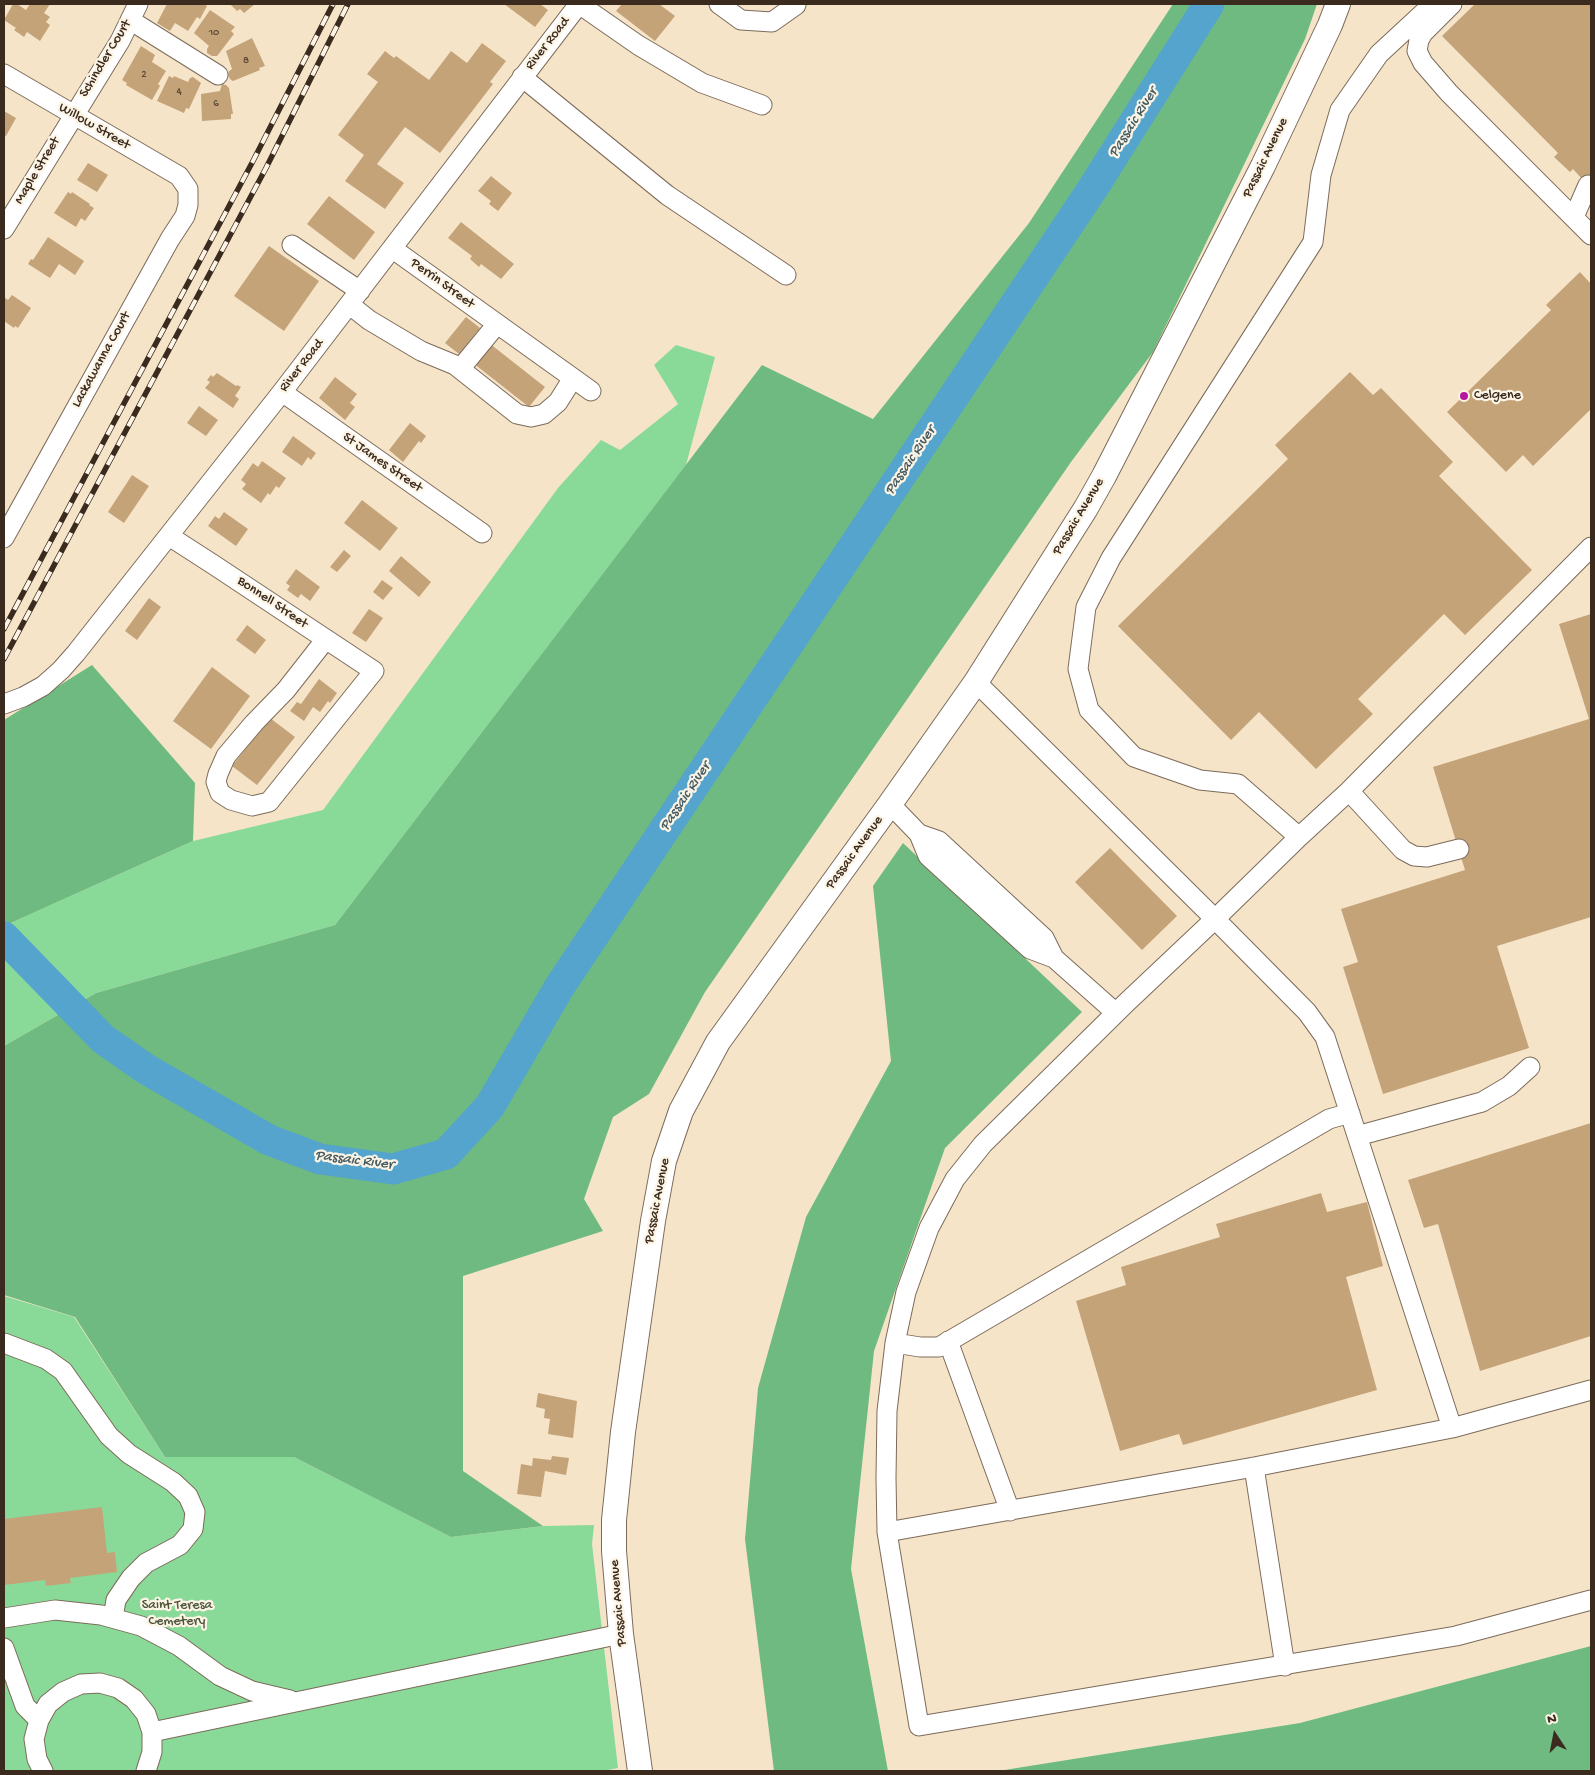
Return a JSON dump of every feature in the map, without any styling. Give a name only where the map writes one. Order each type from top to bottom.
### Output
[{"type":"main road","name":"Passaic Avenue","points":[[640,1771],[621,1634],[614,1551],[616,1489],[653,1221],[664,1161],[681,1111],[718,1042],[976,682],[1086,508],[1263,166],[1330,25],[1338,4]]},
{"type":"street","points":[[579,4],[638,45],[702,82],[762,105]]},
{"type":"street","name":"River Road","points":[[4,704],[36,690],[61,670],[282,392],[579,4]]},
{"type":"street","points":[[719,4],[741,20],[772,22],[796,5]]},
{"type":"street","points":[[1299,837],[1238,784],[1200,780],[1134,757],[1089,710],[1078,668],[1086,607],[1111,558],[1313,242],[1321,175],[1340,110],[1379,54],[1433,4]]},
{"type":"street","points":[[1452,4],[1423,33],[1419,40],[1417,50],[1422,63],[1449,93],[1591,235]]},
{"type":"street","points":[[134,12],[218,75]]},
{"type":"street","name":"Schindler Court","points":[[73,114],[120,40],[134,12]]},
{"type":"street","points":[[1384,49],[1420,56]]},
{"type":"street","name":"Willow Street","points":[[4,74],[179,176],[183,181]]},
{"type":"street","points":[[522,77],[667,195],[786,276]]},
{"type":"street","name":"Maple Street","points":[[4,228],[73,114]]},
{"type":"street","name":"Lackawanna Court","points":[[4,538],[12,507],[44,464],[170,239],[185,216],[188,205],[188,189],[183,181]]},
{"type":"street","points":[[1574,217],[1588,186]]},
{"type":"street","points":[[292,245],[355,298],[369,320],[421,351],[455,365],[517,414],[531,417],[544,414],[558,402],[573,378]]},
{"type":"street","name":"Perrin Street","points":[[393,249],[592,391]]},
{"type":"street","points":[[460,369],[494,321]]},
{"type":"street","name":"St James Street","points":[[282,392],[482,533]]},
{"type":"street","name":"Bonnell Street","points":[[169,536],[326,639],[374,671],[269,802],[252,806],[231,800],[220,793],[216,782],[226,756],[286,690],[326,639]]},
{"type":"street","points":[[1591,547],[1348,791],[1116,1013],[983,1144],[955,1180],[929,1228],[906,1292],[895,1343],[887,1411],[886,1478],[887,1532],[919,1726],[1456,1636],[1591,1600]]},
{"type":"street","points":[[976,682],[1215,919],[1315,1022],[1325,1036],[1452,1428]]},
{"type":"street","points":[[1348,791],[1403,850],[1414,856],[1427,857],[1458,849]]},
{"type":"street","points":[[890,804],[919,834],[939,841],[1044,938],[1054,958],[1116,1013]]},
{"type":"street","points":[[1357,1136],[1482,1102],[1509,1086],[1530,1067]]},
{"type":"street","points":[[895,1343],[920,1347],[939,1347],[1329,1119],[1350,1113]]},
{"type":"street","points":[[948,1341],[1010,1511]]},
{"type":"street","points":[[4,1343],[46,1358],[63,1371],[109,1436],[129,1454],[173,1482],[188,1496],[195,1512],[193,1529],[180,1545],[146,1563],[131,1578],[116,1600],[113,1618]]},
{"type":"street","points":[[887,1532],[1254,1467],[1452,1428],[1591,1390]]},
{"type":"street","points":[[1254,1467],[1284,1666]]},
{"type":"street","points":[[4,1618],[55,1610],[101,1615],[141,1626],[179,1646],[220,1676],[252,1691],[296,1702]]},
{"type":"street","points":[[152,1732],[621,1634]]},
{"type":"street","points":[[4,1648],[25,1706],[39,1720]]},
{"type":"street","points":[[43,1771],[37,1759],[34,1739],[39,1720],[48,1704],[63,1692],[81,1684],[100,1683],[118,1688],[134,1699],[146,1714],[152,1732],[152,1752],[146,1771]]},
{"type":"green space","points":[[1173,4],[1317,4],[1305,39],[1153,352],[1071,462],[705,992],[649,1094],[613,1117],[584,1199],[603,1231],[463,1276],[463,1471],[543,1526],[451,1537],[294,1457],[165,1457],[75,1317],[4,1295],[4,1046],[96,993],[335,925],[762,365],[873,419],[1029,223]]},
{"type":"green space","points":[[676,345],[715,357],[686,465],[335,925],[96,993],[4,1046],[4,926],[193,841],[323,810],[558,488],[601,440],[620,450],[678,404],[654,365]]},
{"type":"green space","points":[[92,665],[195,783],[193,841],[4,926],[4,720]]},
{"type":"green space","points":[[903,843],[1082,1012],[945,1148],[874,1351],[851,1569],[888,1771],[774,1771],[745,1539],[758,1388],[806,1217],[891,1061],[873,886]]},
{"type":"green space","name":"Saint Teresa Cemetery","points":[[4,1296],[74,1317],[165,1457],[294,1457],[451,1537],[543,1526],[594,1525],[592,1544],[618,1768],[603,1771],[4,1771]]},
{"type":"green space","points":[[1591,1646],[1591,1771],[998,1771],[1300,1723]]},
{"type":"building","points":[[13,4],[17,4],[26,10],[30,4],[50,4],[44,13],[50,17],[46,22],[50,25],[40,41],[27,32],[24,37],[14,30],[16,28],[4,20]]},
{"type":"building","points":[[167,4],[204,4],[207,6],[200,19],[197,17],[188,31],[175,23],[170,31],[157,23]]},
{"type":"building","points":[[230,4],[255,4],[244,13],[240,9],[237,11]]},
{"type":"building","points":[[504,4],[540,4],[548,10],[535,27]]},
{"type":"building","points":[[622,4],[659,4],[675,16],[655,41],[616,11]]},
{"type":"building","points":[[1475,4],[1591,4],[1591,189],[1573,169],[1570,172],[1554,157],[1558,153],[1442,36]]},
{"type":"building","points":[[210,10],[235,27],[231,31],[234,34],[217,56],[207,53],[209,46],[194,33]]},
{"type":"building","points":[[252,38],[265,66],[233,81],[228,75],[232,69],[226,51]]},
{"type":"building","points":[[482,43],[506,61],[490,82],[493,84],[440,153],[405,127],[377,164],[404,183],[385,209],[345,181],[364,155],[338,135],[378,82],[367,74],[385,51],[394,58],[396,56],[429,80],[451,51],[467,63]]},
{"type":"building","points":[[141,46],[155,55],[152,62],[166,71],[158,84],[160,86],[152,100],[126,85],[127,83],[122,80]]},
{"type":"building","points":[[169,76],[173,78],[174,76],[188,82],[193,77],[201,83],[189,109],[186,108],[184,113],[157,101]]},
{"type":"building","points":[[222,84],[229,88],[233,114],[231,114],[231,119],[202,121],[201,94],[220,91]]},
{"type":"building","points":[[4,111],[16,118],[6,136],[4,135]]},
{"type":"building","points":[[88,163],[108,175],[97,192],[77,180]]},
{"type":"building","points":[[491,176],[512,193],[498,211],[489,204],[491,201],[478,191]]},
{"type":"building","points":[[68,192],[71,194],[72,192],[94,208],[85,221],[81,218],[76,227],[54,213]]},
{"type":"building","points":[[329,196],[375,232],[354,260],[307,224]]},
{"type":"building","points":[[461,222],[514,264],[501,279],[481,264],[479,267],[470,259],[472,256],[448,238]]},
{"type":"building","points":[[48,237],[84,261],[75,275],[59,264],[50,278],[28,264],[31,259],[33,260]]},
{"type":"building","points":[[269,246],[319,281],[284,331],[234,296]]},
{"type":"building","points":[[1580,272],[1591,284],[1591,409],[1533,466],[1523,455],[1506,472],[1447,412],[1551,310],[1546,305]]},
{"type":"building","points":[[12,295],[31,308],[18,328],[15,326],[14,328],[4,321],[4,297],[8,300]]},
{"type":"building","points":[[466,317],[480,328],[459,354],[445,343]]},
{"type":"building","points":[[489,343],[545,387],[529,407],[473,363]]},
{"type":"building","points":[[1350,372],[1373,395],[1381,388],[1453,462],[1439,476],[1532,570],[1465,635],[1444,614],[1358,699],[1373,714],[1316,769],[1259,712],[1231,740],[1118,626],[1288,459],[1275,445]]},
{"type":"building","points":[[217,373],[236,386],[241,387],[235,396],[239,399],[233,408],[205,388],[210,382],[207,380],[211,375],[213,377]]},
{"type":"building","points":[[335,377],[357,394],[350,403],[355,407],[345,420],[319,398]]},
{"type":"building","points":[[199,406],[218,420],[206,436],[187,423]]},
{"type":"building","points":[[410,423],[426,436],[421,443],[419,441],[403,462],[389,450]]},
{"type":"building","points":[[293,436],[316,453],[311,460],[308,457],[302,466],[282,452]]},
{"type":"building","points":[[262,461],[286,478],[279,488],[276,486],[270,495],[268,493],[261,503],[242,489],[246,484],[241,480],[253,463],[258,467]]},
{"type":"building","points":[[132,475],[149,486],[124,523],[108,512]]},
{"type":"building","points":[[362,500],[398,528],[380,551],[344,523]]},
{"type":"building","points":[[224,512],[248,529],[236,546],[208,526],[215,516],[219,519]]},
{"type":"building","points":[[344,550],[351,556],[337,572],[330,567]]},
{"type":"building","points":[[401,556],[431,582],[419,597],[389,571]]},
{"type":"building","points":[[296,569],[320,587],[310,601],[301,594],[298,598],[287,590],[290,586],[286,583]]},
{"type":"building","points":[[382,580],[393,588],[383,600],[373,592]]},
{"type":"building","points":[[149,598],[161,607],[137,640],[125,631]]},
{"type":"building","points":[[369,609],[383,618],[366,642],[352,633]]},
{"type":"building","points":[[1591,614],[1591,917],[1497,946],[1529,1048],[1383,1094],[1343,967],[1358,962],[1341,909],[1465,870],[1433,767],[1589,719],[1559,624]]},
{"type":"building","points":[[247,625],[266,640],[255,654],[236,640]]},
{"type":"building","points":[[212,667],[250,696],[211,749],[173,721]]},
{"type":"building","points":[[319,679],[337,693],[320,712],[313,707],[304,721],[290,711],[297,702],[301,704]]},
{"type":"building","points":[[270,718],[295,737],[257,785],[232,766]]},
{"type":"building","points":[[1110,848],[1177,916],[1142,950],[1075,882]]},
{"type":"building","points":[[1591,1123],[1591,1336],[1480,1371],[1438,1224],[1424,1228],[1408,1180]]},
{"type":"building","points":[[1321,1193],[1327,1212],[1367,1202],[1383,1266],[1346,1277],[1377,1390],[1183,1445],[1179,1434],[1120,1451],[1076,1301],[1126,1285],[1121,1267],[1220,1237],[1216,1224]]},
{"type":"building","points":[[538,1393],[577,1401],[573,1438],[548,1434],[550,1419],[544,1418],[545,1409],[536,1407]]},
{"type":"building","points":[[552,1456],[569,1458],[566,1475],[545,1471],[541,1497],[517,1494],[521,1464],[532,1466],[533,1458],[551,1460]]},
{"type":"building","points":[[102,1507],[107,1553],[115,1552],[117,1572],[70,1578],[71,1583],[46,1586],[45,1580],[4,1585],[4,1519]]},
{"type":"waterway","name":"Passaic River","points":[[4,937],[103,1039],[146,1069],[269,1140],[320,1159],[393,1169],[446,1154],[490,1106],[560,986],[1093,188],[1209,4]]},
{"type":"railway","points":[[4,629],[253,161],[333,4]]},
{"type":"railway","points":[[4,659],[266,168],[348,4]]},
{"type":"place","name":"Celgene","points":[[1464,396]]}]
